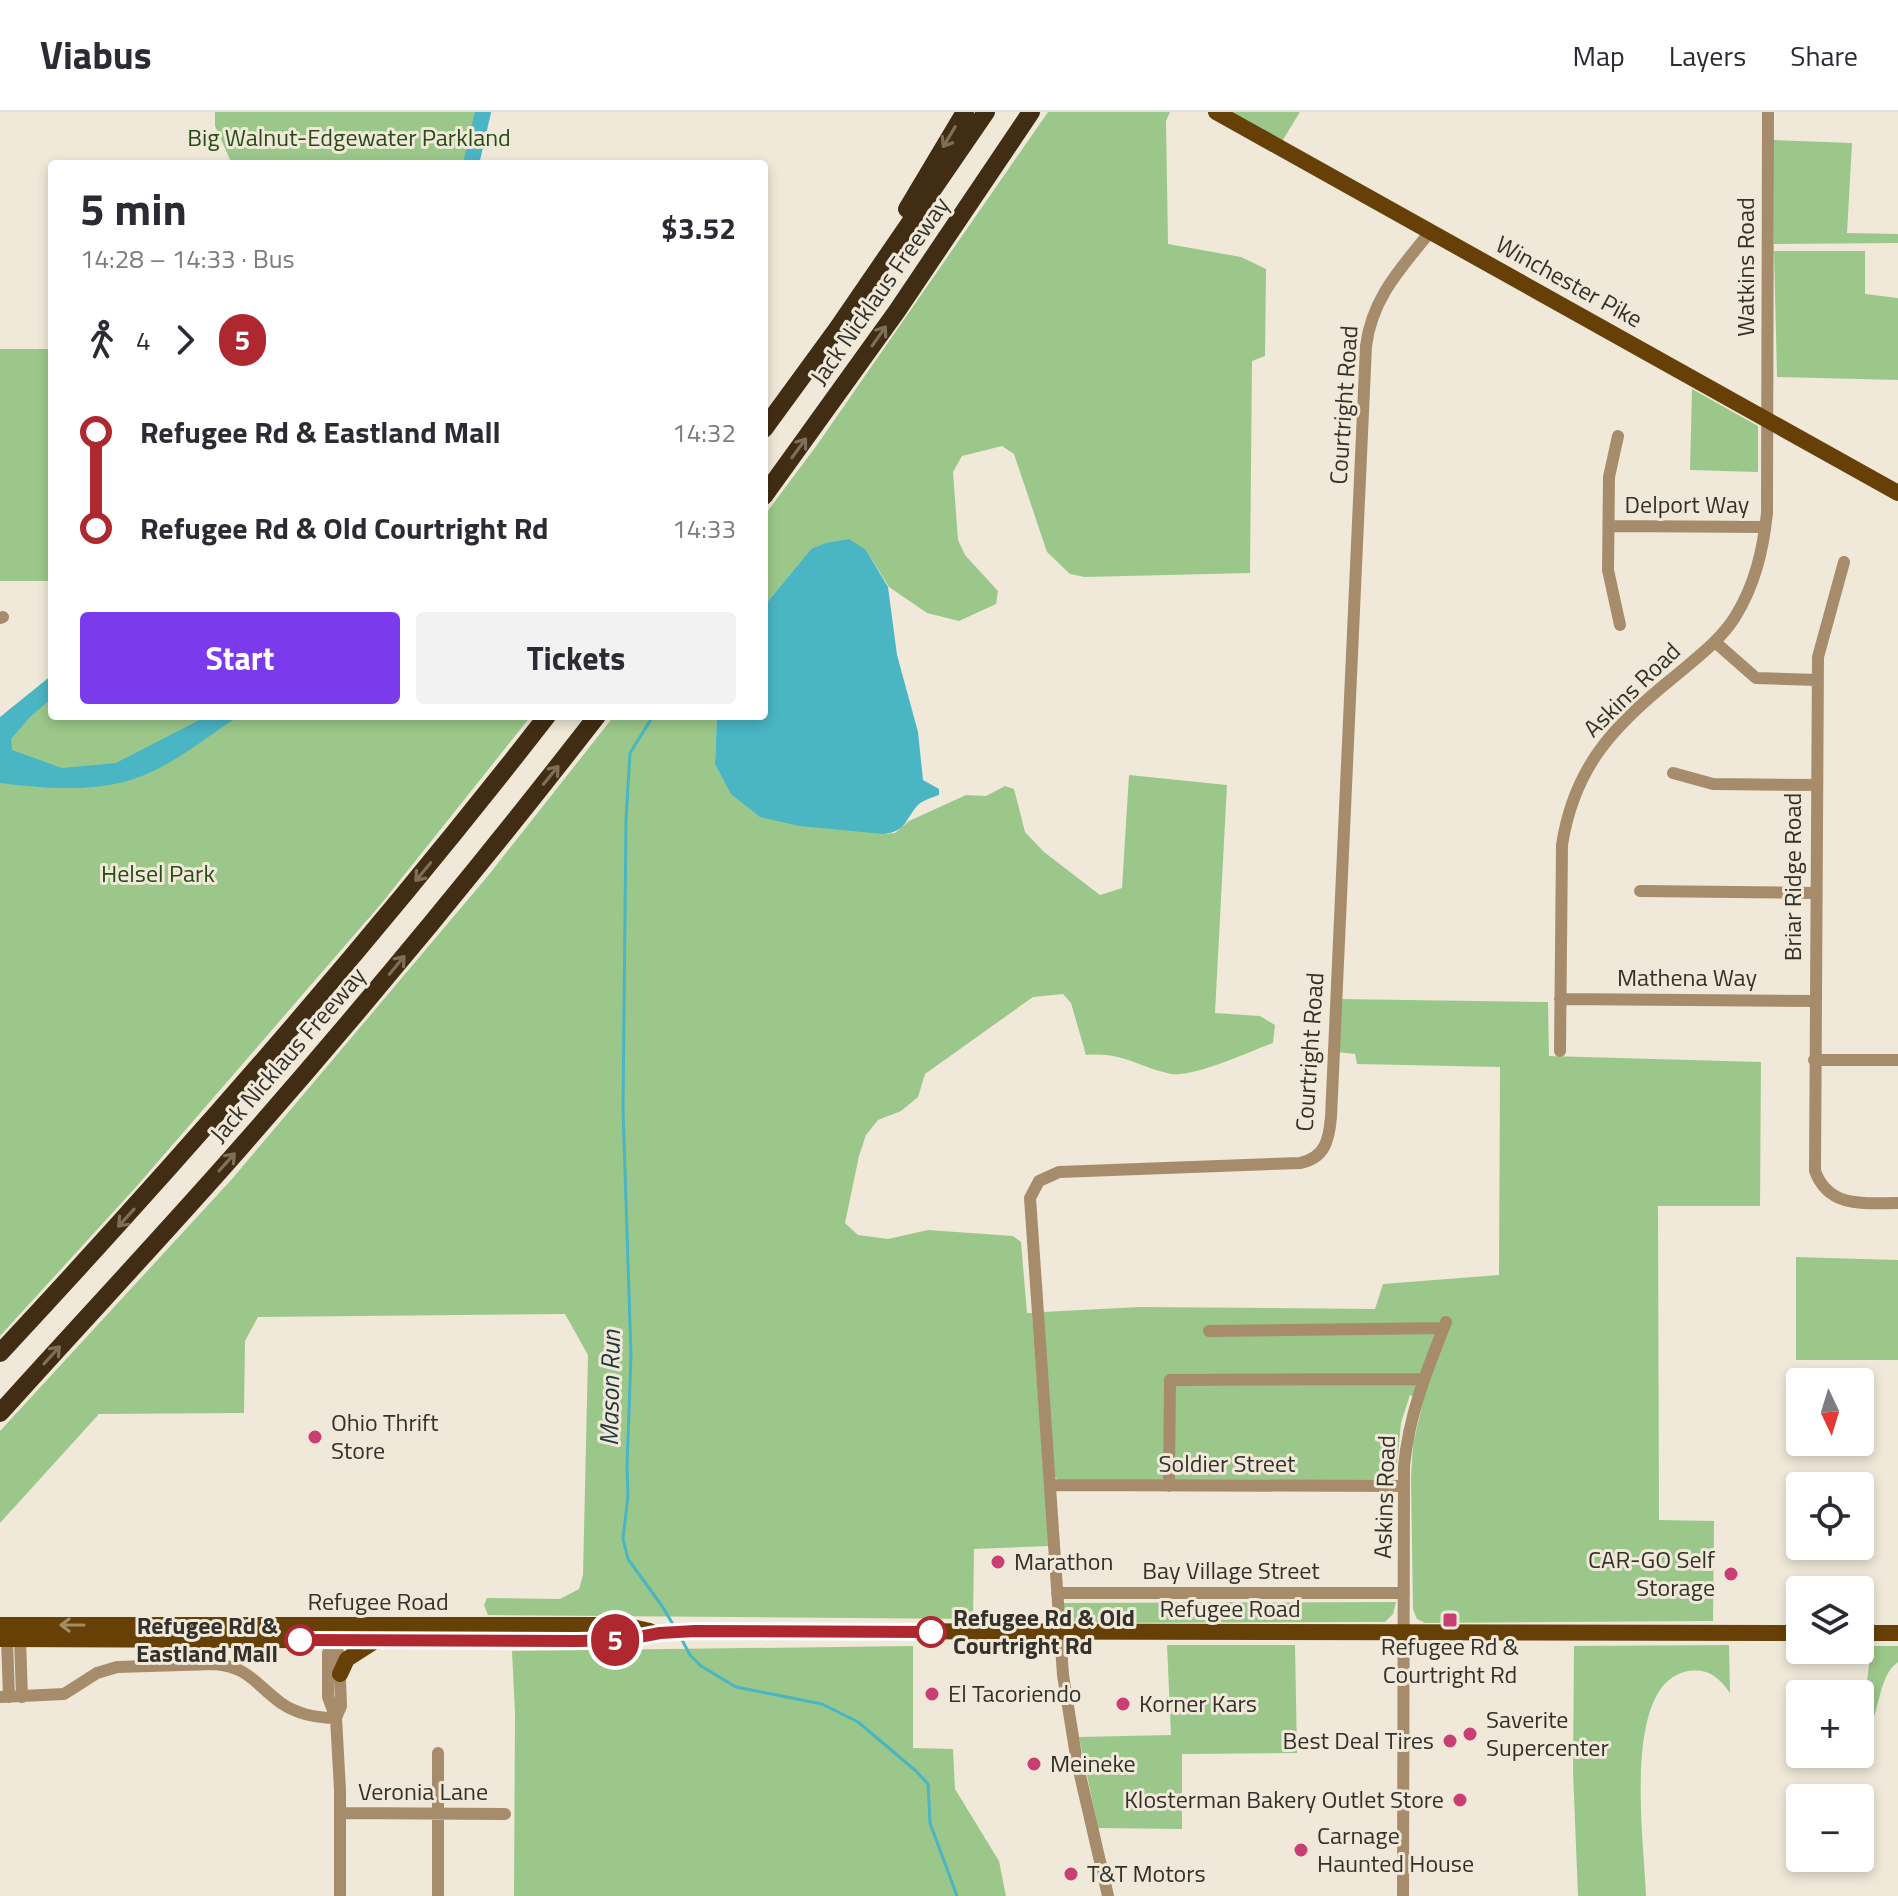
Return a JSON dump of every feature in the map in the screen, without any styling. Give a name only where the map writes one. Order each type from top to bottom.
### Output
[{"type":"highway","points":[[837,329],[965,112]]},
{"type":"highway","name":"Jack Nicklaus Freeway","points":[[768,424],[986,112]]},
{"type":"highway","name":"Jack Nicklaus Freeway","points":[[768,490],[897,311],[1031,112]]},
{"type":"highway","name":"Jack Nicklaus Freeway","points":[[0,1353],[240,1090],[435,857],[544,720]]},
{"type":"highway","name":"Jack Nicklaus Freeway","points":[[0,1413],[240,1148],[362,1006],[481,864],[594,720]]},
{"type":"main road","name":"Winchester Pike","points":[[1216,112],[1898,493]]},
{"type":"main road","name":"Refugee Road","points":[[7,1636],[334,1638],[623,1625],[671,1632],[1786,1633]]},
{"type":"main road","name":"Refugee Road","points":[[7,1636],[334,1638],[376,1641],[623,1640],[671,1632]]},
{"type":"main road","points":[[1874,1633],[1898,1633]]},
{"type":"main road","points":[[340,1674],[347,1659],[376,1641]]},
{"type":"street","name":"Watkins Road","points":[[1768,112],[1768,421]]},
{"type":"street","name":"Courtright Road","points":[[1108,1896],[1077,1762],[1063,1675],[1030,1203],[1034,1186],[1046,1176],[1059,1172],[1300,1163],[1315,1158],[1327,1142],[1330,1130],[1366,346],[1371,319],[1380,296],[1430,232]]},
{"type":"street","name":"Askins Road","points":[[1560,1051],[1562,845],[1565,822],[1576,787],[1592,759],[1614,731],[1715,642],[1735,617],[1750,589],[1760,559],[1765,527],[1768,421]]},
{"type":"street","points":[[1618,436],[1610,465],[1608,570],[1620,625]]},
{"type":"street","name":"Delport Way","points":[[1609,526],[1765,527]]},
{"type":"street","name":"Briar Ridge Road","points":[[1844,562],[1820,643],[1817,680],[1815,1171],[1827,1192],[1850,1203],[1898,1203]]},
{"type":"street","points":[[1715,642],[1756,678],[1817,680]]},
{"type":"street","points":[[1673,773],[1713,784],[1815,785]]},
{"type":"street","points":[[1640,891],[1815,893]]},
{"type":"street","name":"Mathena Way","points":[[1560,999],[1814,1001]]},
{"type":"street","points":[[1814,1060],[1898,1060]]},
{"type":"street","name":"Askins Road","points":[[1209,1331],[1445,1325],[1407,1432],[1403,1632]]},
{"type":"street","points":[[1169,1486],[1170,1380],[1424,1379]]},
{"type":"street","name":"Soldier Street","points":[[1050,1485],[1404,1486]]},
{"type":"street","name":"Bay Village Street","points":[[1057,1593],[1404,1593]]},
{"type":"street","points":[[1403,1632],[1403,1896]]},
{"type":"street","points":[[7,1636],[10,1697],[64,1694],[94,1675],[117,1667],[215,1664],[247,1673],[284,1705],[309,1715],[336,1718]]},
{"type":"street","points":[[334,1638],[339,1654],[341,1706],[336,1718]]},
{"type":"street","points":[[334,1638],[328,1653],[328,1697],[336,1718],[340,1896]]},
{"type":"street","points":[[309,1715],[321,1712],[328,1697]]},
{"type":"street","points":[[438,1753],[438,1896]]},
{"type":"street","name":"Veronia Lane","points":[[340,1813],[505,1814]]},
{"type":"green space","name":"Big Walnut-Edgewater Parkland","points":[[215,112],[483,112],[472,160],[230,160],[215,126]]},
{"type":"green space","points":[[1048,112],[1170,112],[1166,121],[1168,244],[1241,257],[1266,269],[1265,356],[1252,361],[1250,573],[1085,577],[1070,574],[1047,552],[1014,454],[1002,446],[962,456],[953,472],[958,540],[965,555],[998,591],[996,604],[959,621],[927,613],[889,587],[866,550],[811,549],[768,601],[768,511]]},
{"type":"green space","points":[[1229,112],[1300,112],[1281,143]]},
{"type":"green space","points":[[1773,140],[1852,143],[1847,233],[1898,234],[1898,243],[1774,244]]},
{"type":"green space","points":[[1774,251],[1865,251],[1865,294],[1898,298],[1898,380],[1777,377]]},
{"type":"green space","points":[[0,349],[48,349],[48,581],[0,581]]},
{"type":"green space","points":[[1692,389],[1758,426],[1758,472],[1690,470]]},
{"type":"green space","name":"Helsel Park","points":[[48,683],[48,720],[528,720],[381,904],[136,1187],[0,1336],[0,720]]},
{"type":"green space","points":[[611,720],[717,720],[715,764],[884,834],[895,833],[909,821],[966,795],[986,796],[1005,786],[1014,789],[1025,832],[1044,852],[1100,895],[1122,888],[1129,775],[1227,785],[1215,1013],[1260,1016],[1275,1025],[1273,1043],[1207,1068],[1171,1074],[1121,1058],[1086,1055],[1071,1003],[1063,994],[1033,997],[925,1074],[918,1097],[901,1111],[878,1120],[866,1135],[859,1156],[845,1223],[858,1235],[888,1239],[928,1230],[1013,1236],[1021,1242],[1027,1313],[1032,1313],[1049,1546],[974,1549],[973,1619],[488,1615],[484,1605],[487,1598],[560,1599],[579,1589],[583,1575],[588,1355],[565,1314],[258,1317],[245,1341],[244,1413],[99,1414],[0,1523],[0,1431],[232,1179],[487,877]]},
{"type":"green space","points":[[1340,999],[1548,1002],[1549,1056],[1761,1062],[1760,1206],[1658,1206],[1659,1520],[1714,1521],[1713,1621],[1425,1623],[1417,1619],[1413,1609],[1411,1477],[1413,1444],[1423,1402],[1410,1395],[1401,1423],[1393,1481],[1058,1480],[1054,1476],[1042,1312],[1140,1307],[1375,1309],[1383,1284],[1499,1275],[1500,1067],[1357,1064],[1355,1054],[1337,1052]]},
{"type":"green space","points":[[1796,1257],[1898,1260],[1898,1360],[1796,1360]]},
{"type":"green space","points":[[1396,1602],[1393,1614],[1385,1622],[1077,1623],[1066,1618],[1062,1603]]},
{"type":"green space","points":[[1167,1645],[1295,1645],[1297,1753],[1182,1754],[1182,1829],[1098,1828],[1079,1737],[1171,1735]]},
{"type":"green space","points":[[1729,1645],[1730,1693],[1710,1674],[1684,1672],[1664,1684],[1651,1707],[1641,1772],[1646,1896],[1578,1896],[1573,1771],[1574,1646]]},
{"type":"green space","points":[[913,1646],[913,1748],[953,1749],[955,1789],[999,1861],[1006,1896],[514,1896],[515,1713],[512,1651]]},
{"type":"green space","points":[[1874,1646],[1898,1646],[1898,1662],[1886,1678],[1874,1717],[1874,1680],[1867,1680],[1869,1664],[1874,1664]]},
{"type":"water","points":[[849,539],[866,550],[888,587],[897,655],[918,732],[923,780],[939,789],[939,795],[919,804],[902,827],[884,834],[799,826],[760,817],[731,794],[715,764],[717,720],[768,720],[768,601],[811,549]]},
{"type":"water","points":[[48,678],[48,701],[11,739],[12,750],[62,768],[116,763],[199,720],[233,720],[151,772],[115,784],[77,788],[0,783],[0,717]]},
{"type":"waterway","points":[[472,160],[483,112]]},
{"type":"waterway","name":"Mason Run","points":[[651,720],[630,753],[626,820],[623,1109],[631,1355],[628,1496],[623,1539],[628,1559],[674,1626]]},
{"type":"waterway","name":"Mason Run","points":[[680,1636],[690,1655],[701,1666],[736,1687],[822,1704],[858,1722],[916,1771],[928,1784],[930,1823],[957,1896]]},
{"type":"bus line","name":"5","points":[[300,1640],[577,1641],[623,1640],[695,1631],[931,1632]]},
{"type":"place","name":"Ohio Thrift Store","points":[[315,1437]]},
{"type":"place","name":"Marathon","points":[[998,1562]]},
{"type":"place","name":"CAR-GO Self Storage","points":[[1731,1574]]},
{"type":"place","name":"Refugee Rd & Courtright Rd","points":[[1450,1620]]},
{"type":"place","name":"Refugee Rd & Old Courtright Rd","points":[[931,1632]]},
{"type":"place","name":"Refugee Rd & Eastland Mall","points":[[300,1640]]},
{"type":"place","name":"El Tacoriendo","points":[[932,1694]]},
{"type":"place","name":"Korner Kars","points":[[1123,1704]]},
{"type":"place","name":"Saverite Supercenter","points":[[1470,1734]]},
{"type":"place","name":"Best Deal Tires","points":[[1450,1741]]},
{"type":"place","name":"Meineke","points":[[1034,1764]]},
{"type":"place","name":"Klosterman Bakery Outlet Store","points":[[1460,1800]]},
{"type":"place","name":"Carnage Haunted House","points":[[1301,1850]]},
{"type":"place","name":"T&T Motors","points":[[1071,1874]]}]
